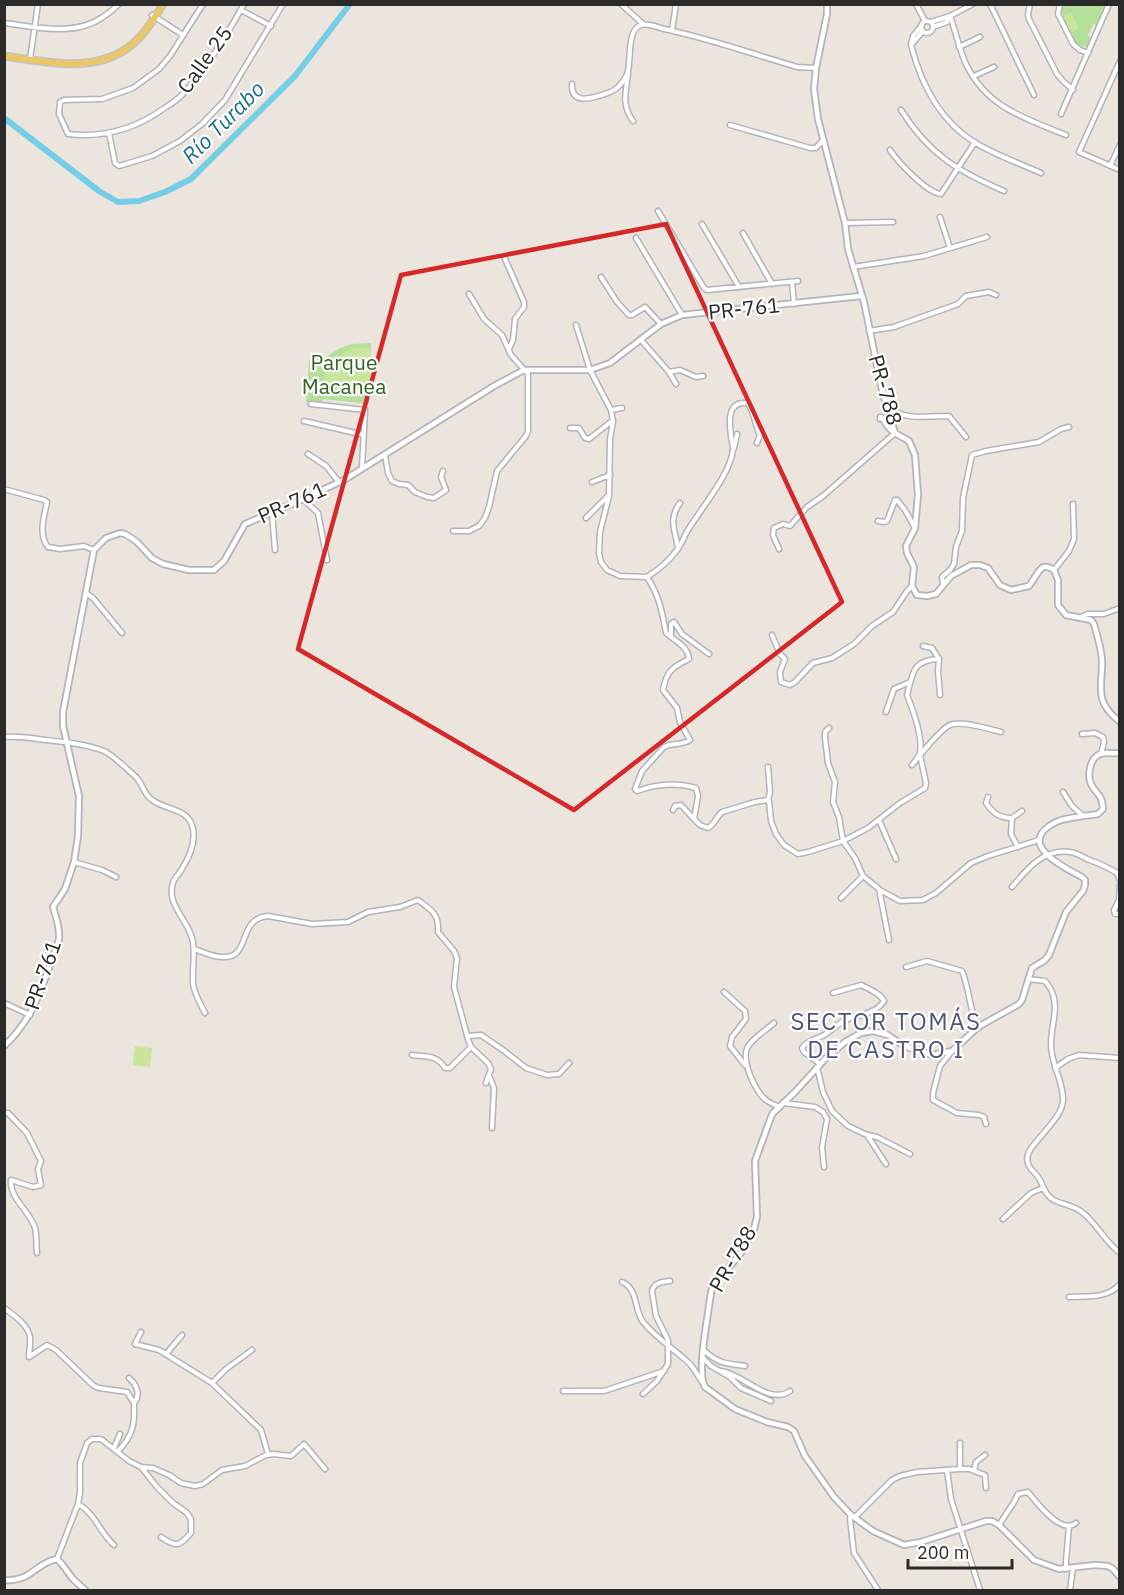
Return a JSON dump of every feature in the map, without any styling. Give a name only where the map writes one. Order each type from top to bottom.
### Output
[{"type":"main road","points":[[4,55],[72,65],[103,61],[114,57],[132,45],[144,33],[161,4]]},
{"type":"street","points":[[30,58],[38,4]]},
{"type":"street","points":[[4,23],[60,30],[80,27],[102,18],[118,4]]},
{"type":"street","points":[[154,16],[183,35],[202,4]]},
{"type":"street","name":"Calle 25","points":[[183,35],[159,69],[133,88],[102,99],[60,102],[59,114],[68,134],[109,133],[128,128],[148,120],[180,98],[201,73],[244,4]]},
{"type":"street","points":[[109,133],[115,163],[120,166],[152,156],[180,141],[202,124],[225,99],[283,4]]},
{"type":"street","points":[[621,4],[643,24],[672,30],[796,67],[816,69]]},
{"type":"street","points":[[672,30],[676,4]]},
{"type":"street","name":"PR-788","points":[[827,4],[814,89],[818,120],[845,224],[848,249],[882,390],[896,433],[909,441],[915,455],[918,495],[915,528],[906,546],[914,567],[912,586]]},
{"type":"street","points":[[916,4],[926,33],[930,32],[933,27]]},
{"type":"street","points":[[973,4],[925,25],[914,37],[911,45],[921,79],[939,110],[956,129],[975,142],[1041,173]]},
{"type":"street","points":[[990,4],[1034,95]]},
{"type":"street","points":[[1030,4],[1029,19],[1057,74],[1073,90]]},
{"type":"street","points":[[1060,4],[1058,14],[1073,44],[1088,53]]},
{"type":"street","points":[[1061,114],[1109,4]]},
{"type":"street","points":[[241,10],[271,26]]},
{"type":"street","points":[[925,25],[933,27],[947,22],[950,16]]},
{"type":"street","points":[[950,16],[966,65],[988,95],[1002,107],[1066,135]]},
{"type":"street","points":[[633,121],[626,112],[625,105],[630,49],[634,32],[643,24]]},
{"type":"street","points":[[960,47],[980,37]]},
{"type":"street","points":[[1119,61],[1079,152],[1119,170]]},
{"type":"street","points":[[974,76],[994,67]]},
{"type":"street","points":[[572,84],[571,91],[574,96],[582,99],[593,98],[617,89],[628,72]]},
{"type":"street","points":[[1114,74],[1119,76]]},
{"type":"street","points":[[901,110],[914,130],[943,159],[977,180],[1004,191]]},
{"type":"street","points":[[730,125],[810,148],[816,148],[823,141]]},
{"type":"street","points":[[890,150],[914,176],[937,194],[941,194],[975,142]]},
{"type":"street","points":[[1110,166],[1119,145]]},
{"type":"street","points":[[658,212],[707,290],[798,281]]},
{"type":"street","points":[[939,217],[950,248]]},
{"type":"street","points":[[845,224],[893,222]]},
{"type":"street","points":[[702,224],[739,287]]},
{"type":"street","points":[[743,233],[772,284]]},
{"type":"street","points":[[853,267],[924,256],[987,237]]},
{"type":"street","points":[[636,238],[682,315]]},
{"type":"street","points":[[505,259],[524,302],[524,307],[515,319],[513,340],[509,349]]},
{"type":"street","points":[[601,278],[629,315],[645,307],[661,324]]},
{"type":"street","points":[[792,282],[794,304]]},
{"type":"street","points":[[869,331],[894,327],[958,304],[966,296],[989,292],[996,295]]},
{"type":"street","points":[[453,531],[469,531],[479,526],[485,518],[497,471],[528,431],[528,374],[512,355],[502,335],[484,319],[469,294]]},
{"type":"street","name":"PR-761","points":[[4,1046],[30,1015],[41,993],[59,938],[53,907],[65,889],[74,862],[78,836],[79,796],[63,726],[63,712],[94,550],[106,538],[125,534],[136,541],[152,558],[163,564],[189,570],[214,570],[224,561],[245,524],[339,482],[494,386],[524,370],[590,370],[610,363],[661,324],[682,315],[861,296]]},
{"type":"street","points":[[576,325],[590,370],[611,410],[613,421],[610,439],[609,496],[600,532],[599,553],[601,562],[607,570],[620,576],[646,577],[659,569],[678,549],[687,531],[718,486],[734,449],[737,434]]},
{"type":"street","points":[[641,340],[669,372],[676,384]]},
{"type":"street","points":[[669,372],[680,370],[696,377],[704,376]]},
{"type":"street","points":[[882,390],[897,413],[912,416],[949,416],[966,437]]},
{"type":"street","points":[[734,449],[730,415],[734,406],[741,402],[748,403],[751,407],[755,426],[760,435],[757,443]]},
{"type":"street","points":[[311,404],[365,410],[362,468]]},
{"type":"street","points":[[611,410],[622,408]]},
{"type":"street","points":[[779,549],[773,535],[774,528],[783,524],[790,526],[807,507],[896,433],[891,431],[882,417],[880,419]]},
{"type":"street","points":[[304,421],[364,435]]},
{"type":"street","points":[[570,428],[579,428],[585,438],[589,439],[613,421]]},
{"type":"street","points":[[944,584],[942,577],[954,564],[956,547],[962,531],[963,498],[972,455],[1039,442],[1061,429],[1069,428]]},
{"type":"street","points":[[308,454],[326,466],[339,482]]},
{"type":"street","points":[[385,454],[388,473],[392,481],[408,485],[415,492],[427,497],[434,498],[446,490],[441,477],[443,471]]},
{"type":"street","points":[[592,482],[610,476]]},
{"type":"street","points":[[4,489],[47,502],[42,532],[43,541],[48,547],[60,549],[84,546],[94,550]]},
{"type":"street","points":[[586,518],[609,496]]},
{"type":"street","points":[[303,499],[318,513],[327,560]]},
{"type":"street","points":[[878,521],[887,521],[893,504],[897,500],[915,528]]},
{"type":"street","points":[[678,549],[672,518],[680,503]]},
{"type":"street","points":[[1054,570],[1069,551],[1074,539],[1073,504]]},
{"type":"street","points":[[272,512],[275,550]]},
{"type":"street","points":[[772,635],[780,654],[785,659],[780,672],[781,682],[790,685],[813,663],[832,658],[854,644],[872,626],[893,612],[912,586],[917,595],[936,594],[951,576],[971,565],[980,565],[988,568],[1000,585],[1011,590],[1029,586],[1039,571],[1043,567],[1048,567],[1054,570],[1058,580],[1058,605],[1066,615],[1091,620],[1094,624],[1102,659],[1100,690],[1105,708],[1119,722]]},
{"type":"street","points":[[646,577],[656,590],[666,633],[686,649],[690,656],[670,671],[665,679],[663,690],[677,708],[680,722],[690,740],[685,744],[668,744],[664,747],[642,771],[635,789],[637,791],[650,786],[670,784],[696,788],[698,796],[694,819]]},
{"type":"street","points":[[86,593],[93,598],[122,633]]},
{"type":"street","points":[[1080,618],[1087,614],[1104,614],[1119,608]]},
{"type":"street","points":[[671,637],[671,624],[674,622],[682,634],[709,654]]},
{"type":"street","points":[[923,646],[932,648],[939,659],[940,695]]},
{"type":"street","points":[[768,767],[770,792],[768,800],[770,801],[771,821],[784,845],[798,854],[843,841],[868,828],[900,803],[925,788],[916,718],[907,695],[916,668],[920,663],[927,659],[939,659]]},
{"type":"street","points":[[886,712],[894,688],[911,682]]},
{"type":"street","points":[[912,765],[939,734],[951,724],[964,724],[1001,732]]},
{"type":"street","points":[[829,728],[825,732],[828,763],[835,782],[833,802],[839,817],[843,841],[855,858],[863,876],[879,889],[900,901],[922,900],[936,893],[971,863],[1039,840]]},
{"type":"street","points":[[1082,734],[1095,733],[1103,737],[1101,754]]},
{"type":"street","points":[[4,736],[67,743],[106,752],[138,778],[149,798],[183,813],[191,821],[194,831],[193,848],[173,882],[171,896],[192,938],[193,985],[205,1013]]},
{"type":"street","points":[[986,1124],[984,1117],[957,1113],[933,1100],[940,1066],[952,1051],[978,1028],[1019,1004],[1032,968],[1049,956],[1066,912],[1083,891],[1085,880],[1047,855],[1040,848],[1039,840],[1044,831],[1057,822],[1098,814],[1103,809],[1102,800],[1091,783],[1089,774],[1093,760],[1101,754],[1119,753]]},
{"type":"street","points":[[1063,792],[1072,806],[1084,816]]},
{"type":"street","points":[[988,797],[986,803],[991,811],[1003,818],[1012,818],[1022,811]]},
{"type":"street","points":[[673,810],[675,806],[681,805],[700,825],[708,828],[722,812],[768,800]]},
{"type":"street","points":[[1012,818],[1011,834],[1018,847]]},
{"type":"street","points":[[879,820],[896,859]]},
{"type":"street","points":[[1012,887],[1030,866],[1047,855],[1057,852],[1071,852],[1108,867],[1117,873],[1119,880]]},
{"type":"street","points":[[74,862],[102,870],[116,877]]},
{"type":"street","points":[[841,898],[863,876]]},
{"type":"street","points":[[1119,885],[1119,900],[1114,910],[1115,914],[1119,914]]},
{"type":"street","points":[[879,889],[889,940]]},
{"type":"street","points":[[194,949],[220,957],[231,957],[241,950],[247,929],[262,916],[312,924],[348,922],[368,912],[400,907],[418,900],[434,913],[438,920],[438,932],[457,958],[454,987],[471,1047],[488,1063],[491,1069],[486,1083]]},
{"type":"street","points":[[906,967],[927,961],[962,971],[967,982],[973,1018],[978,1028]]},
{"type":"street","points":[[1028,980],[1045,981],[1053,993],[1055,1007],[1050,1044],[1062,1088],[1063,1103],[1057,1116],[1029,1152],[1027,1160],[1052,1199],[1082,1212],[1100,1229],[1119,1253]]},
{"type":"street","points":[[833,993],[861,985],[878,994],[884,1001],[874,1011],[843,1021],[825,1035],[804,1044],[802,1048],[819,1065],[823,1092],[832,1111],[848,1126],[877,1137],[910,1154]]},
{"type":"street","points":[[724,992],[745,1011],[746,1019],[732,1037],[730,1046],[747,1067],[759,1093],[767,1101],[779,1107]]},
{"type":"street","points":[[4,1003],[30,1015]]},
{"type":"street","points":[[747,1067],[745,1053],[748,1045],[774,1023]]},
{"type":"street","name":"PR-788","points":[[702,1382],[702,1357],[711,1292],[741,1253],[756,1223],[754,1168],[756,1154],[771,1117],[819,1065],[845,1042],[861,1033],[873,1030],[888,1035],[904,1046],[932,1055],[952,1051]]},
{"type":"street","points":[[467,1036],[481,1035],[526,1068],[547,1075],[559,1074],[569,1063]]},
{"type":"street","points":[[412,1055],[436,1059],[445,1068],[450,1068],[471,1047]]},
{"type":"street","points":[[1055,1068],[1079,1054],[1119,1058]]},
{"type":"street","points":[[489,1077],[494,1088],[492,1128]]},
{"type":"street","points":[[784,1102],[815,1107],[823,1112],[827,1119],[822,1147],[824,1167]]},
{"type":"street","points":[[4,1113],[8,1113],[27,1133],[41,1161],[38,1169],[41,1185],[33,1187],[11,1180],[10,1184],[15,1196],[35,1226],[37,1252]]},
{"type":"street","points":[[867,1135],[886,1164]]},
{"type":"street","points":[[1003,1219],[1031,1193],[1043,1188]]},
{"type":"street","points":[[643,1394],[657,1381],[668,1364],[668,1340],[656,1316],[652,1291],[659,1283],[670,1281]]},
{"type":"street","points":[[622,1282],[626,1283],[634,1294],[642,1321],[691,1364],[705,1387],[735,1409],[794,1431],[805,1456],[834,1497],[873,1532],[904,1545],[992,1521],[999,1525],[1034,1560],[1059,1569],[1108,1566],[1119,1577]]},
{"type":"street","points":[[1069,1297],[1098,1296],[1115,1290],[1119,1284]]},
{"type":"street","points":[[4,1308],[27,1330],[31,1338],[29,1357],[47,1345],[56,1350],[94,1386],[128,1392],[134,1403],[135,1418],[127,1442],[116,1450]]},
{"type":"street","points":[[141,1332],[135,1344],[159,1350],[212,1383],[261,1430],[268,1454]]},
{"type":"street","points":[[166,1354],[182,1335]]},
{"type":"street","points":[[212,1383],[226,1369],[252,1350]]},
{"type":"street","points":[[703,1350],[722,1363],[745,1366]]},
{"type":"street","points":[[702,1357],[741,1388],[771,1401]]},
{"type":"street","points":[[563,1391],[604,1391],[664,1371]]},
{"type":"street","points":[[720,1371],[771,1394],[781,1395],[790,1391]]},
{"type":"street","points":[[129,1378],[138,1391],[134,1403]]},
{"type":"street","points":[[116,1450],[120,1434]]},
{"type":"street","points":[[57,1559],[78,1504],[80,1463],[87,1443],[92,1439],[101,1439],[129,1461],[141,1467],[153,1468],[182,1483],[195,1486],[203,1484],[222,1470],[245,1466],[268,1454],[291,1456],[304,1444],[325,1468]]},
{"type":"street","points":[[960,1443],[960,1469]]},
{"type":"street","points":[[974,1471],[976,1462],[985,1455]]},
{"type":"street","points":[[141,1467],[172,1503],[186,1512],[190,1519],[191,1533],[182,1543],[171,1544],[161,1537]]},
{"type":"street","points":[[878,1590],[854,1553],[850,1519],[853,1516],[892,1480],[917,1472],[960,1469],[974,1471],[985,1475],[986,1488]]},
{"type":"street","points":[[947,1470],[951,1499],[980,1590]]},
{"type":"street","points":[[999,1525],[1018,1494],[1025,1491],[1049,1516],[1066,1527],[1076,1523]]},
{"type":"street","points":[[78,1504],[94,1519],[107,1539],[114,1545]]},
{"type":"street","points":[[1066,1569],[1069,1526]]},
{"type":"street","points":[[4,1580],[15,1581],[24,1578],[49,1560],[57,1559]]},
{"type":"street","points":[[57,1559],[85,1590]]},
{"type":"street","points":[[1070,1590],[1073,1568]]},
{"type":"highlighted area","points":[[666,224],[842,602],[574,810],[298,649],[401,275]]},
{"type":"green space","points":[[1062,5],[1106,5],[1097,26],[1093,24],[1088,36],[1092,38],[1087,47],[1078,44],[1071,36],[1064,19]]},
{"type":"green space","points":[[1071,12],[1079,29],[1071,33],[1063,16]]},
{"type":"green space","name":"Parque Macanea","points":[[371,343],[369,404],[323,399],[322,404],[306,402],[309,360],[326,357],[352,344]]},
{"type":"green space","points":[[354,348],[370,348],[368,396],[323,395],[327,371],[333,360]]},
{"type":"green space","points":[[135,1046],[152,1048],[150,1067],[133,1065]]},
{"type":"waterway","name":"Río Turabo","points":[[4,118],[99,191],[118,202],[139,201],[165,192],[191,179],[295,76],[350,4]]},
{"type":"district","name":"SECTOR TOMÁS DE CASTRO I","points":[[886,1036]]}]
